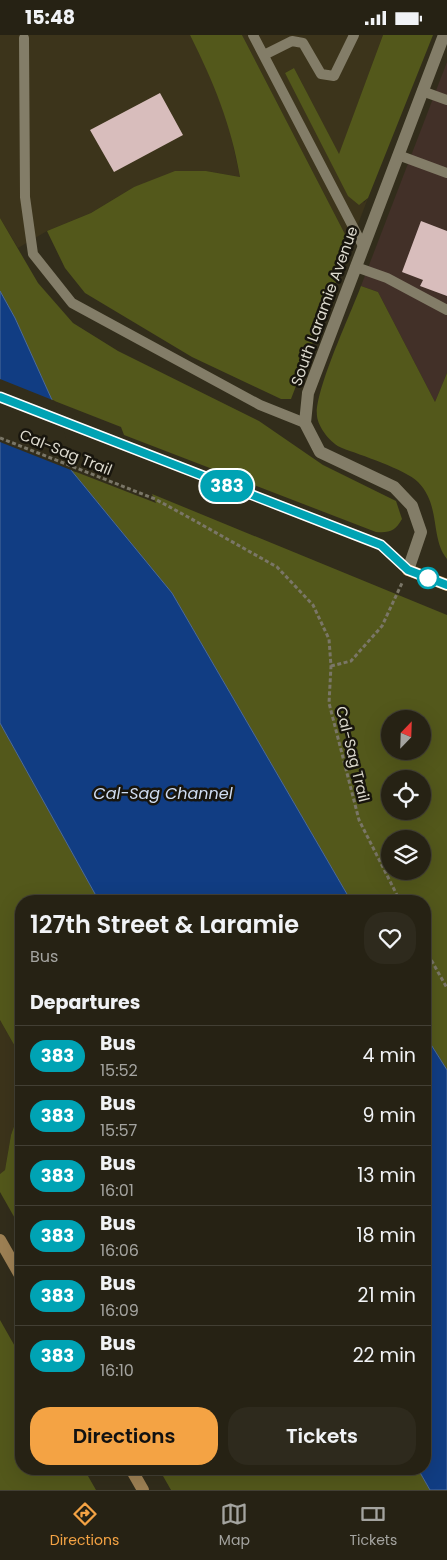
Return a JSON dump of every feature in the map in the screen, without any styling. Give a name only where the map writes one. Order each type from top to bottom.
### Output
[{"type":"main road","points":[[408,570],[447,585]]},
{"type":"main road","points":[[0,1240],[15,1266]]},
{"type":"main road","points":[[134,1475],[143,1490]]},
{"type":"street","name":"South Laramie Avenue","points":[[305,423],[308,393],[444,35]]},
{"type":"street","points":[[305,423],[320,452],[394,487],[412,506],[421,532],[408,570]]},
{"type":"lane","points":[[253,35],[363,246]]},
{"type":"lane","points":[[264,55],[292,41],[303,43],[321,74],[334,76],[354,35]]},
{"type":"lane","points":[[24,38],[25,197],[33,255],[72,303],[260,405],[305,423]]},
{"type":"lane","points":[[422,91],[447,100]]},
{"type":"lane","points":[[398,155],[447,173]]},
{"type":"lane","points":[[356,267],[387,278],[447,310]]},
{"type":"path","name":"Cal-Sag Trail","points":[[0,438],[154,499],[277,567],[314,605],[329,639],[332,666],[328,703],[359,820],[397,895]]},
{"type":"path","points":[[332,666],[351,661],[382,626],[408,570]]},
{"type":"path","points":[[431,960],[447,988]]},
{"type":"shaded area","points":[[0,35],[190,35],[212,79],[228,122],[240,177],[206,171],[134,187],[91,213],[47,231],[18,248],[0,218]]},
{"type":"shaded area","points":[[242,35],[383,35],[339,155],[294,68],[285,73],[364,203],[368,198],[349,248],[348,240]]},
{"type":"shaded area","points":[[447,62],[447,373],[435,402],[378,292],[361,286]]},
{"type":"shaded area","points":[[0,1020],[15,1046],[15,1124],[11,1135],[5,1170],[0,1174]]},
{"type":"green space","points":[[190,35],[242,35],[348,240],[349,248],[291,399],[281,399],[192,357],[85,293],[65,268],[47,231],[91,213],[134,187],[175,171],[206,171],[240,177],[227,121],[207,70]]},
{"type":"green space","points":[[383,35],[433,35],[368,198],[359,205],[348,196],[285,73],[294,68],[339,154]]},
{"type":"green space","points":[[0,218],[38,283],[73,323],[118,351],[259,421],[323,465],[396,501],[402,519],[399,523],[392,530],[376,532],[124,435],[121,427],[52,400],[15,318],[0,291]]},
{"type":"green space","points":[[361,286],[378,292],[435,402],[447,373],[447,559],[439,541],[430,501],[418,482],[393,467],[338,446],[326,435],[318,420],[321,389]]},
{"type":"green space","points":[[71,470],[156,503],[152,494],[447,615],[447,1070],[431,1045],[431,895],[348,895],[172,593]]},
{"type":"green space","points":[[0,723],[96,895],[15,895],[15,1046],[0,1020]]},
{"type":"green space","points":[[15,1124],[15,1218],[0,1192],[0,1174],[5,1170],[11,1135]]},
{"type":"green space","points":[[0,1320],[15,1346],[15,1475],[87,1475],[96,1490],[0,1490]]},
{"type":"green space","points":[[162,1475],[421,1475],[430,1490],[171,1490]]},
{"type":"water","name":"Cal-Sag Channel","points":[[0,291],[15,318],[52,400],[71,470],[172,593],[348,895],[96,895],[0,723]]},
{"type":"water","points":[[431,1045],[447,1070],[447,1490],[430,1490],[421,1475],[431,1475]]},
{"type":"pier","points":[[0,379],[55,401],[76,472],[0,442]]},
{"type":"building","points":[[160,93],[183,135],[114,172],[90,130]]},
{"type":"building","points":[[421,221],[447,231],[447,296],[420,286],[423,280],[402,272]]},
{"type":"bus line","name":"383","points":[[0,397],[131,450],[381,545],[408,570],[447,585]]}]
